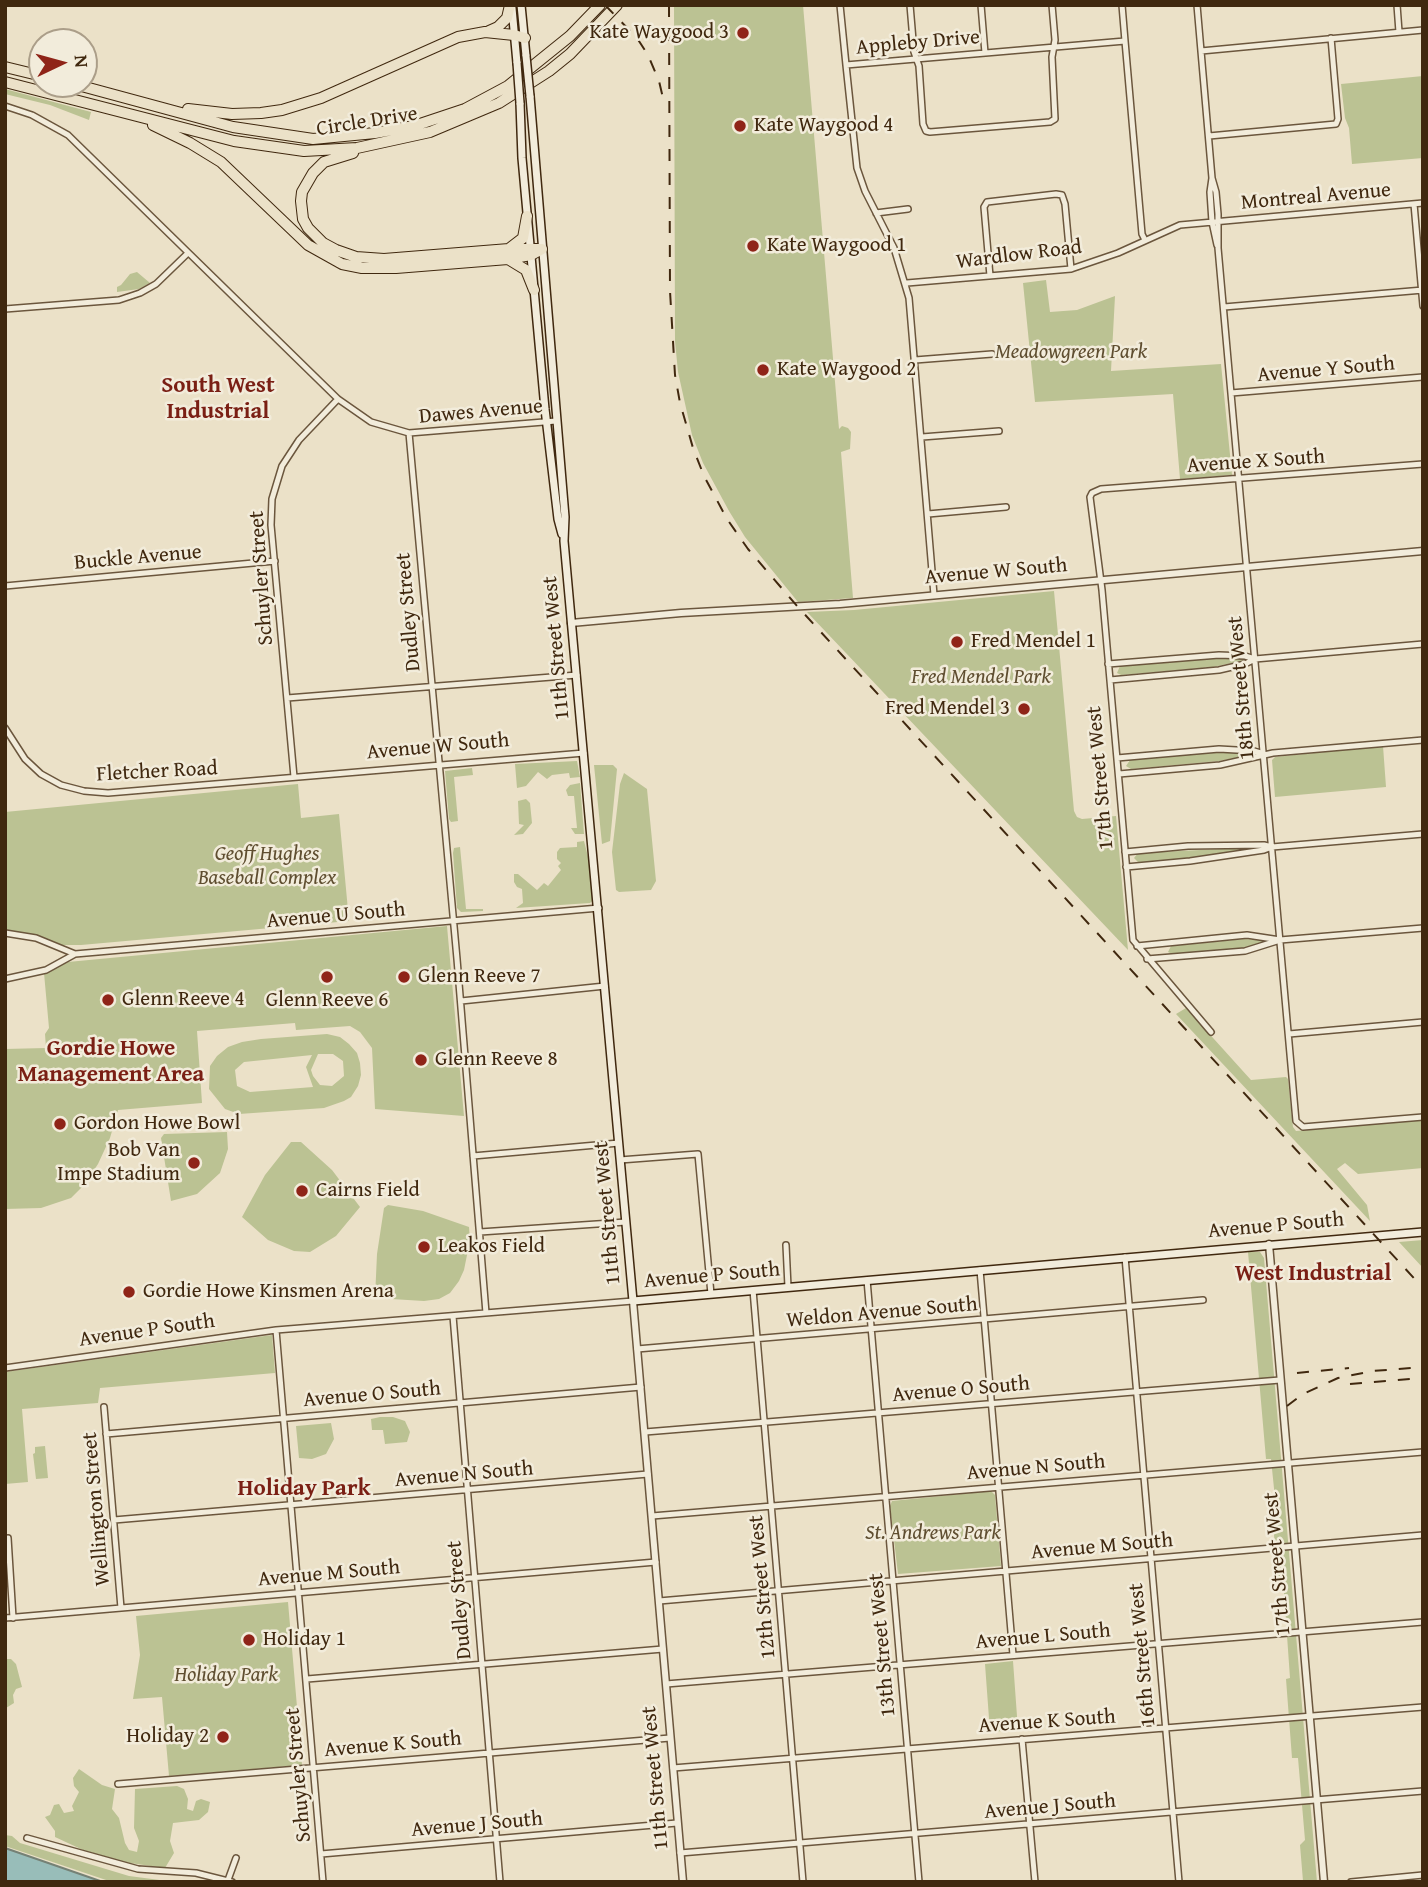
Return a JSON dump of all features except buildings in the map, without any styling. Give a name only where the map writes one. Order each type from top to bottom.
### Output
[{"type":"highway","points":[[166,108],[232,114],[261,113],[302,105],[447,40],[498,27],[507,18],[511,5]]},
{"type":"highway","name":"Circle Drive","points":[[98,90],[233,128],[313,139],[375,133],[414,126],[465,108],[508,86],[570,36],[600,5]]},
{"type":"highway","name":"Circle Drive","points":[[5,82],[214,137],[289,150],[357,148],[430,132],[499,103],[570,54],[617,5]]},
{"type":"highway","points":[[485,32],[519,36]]},
{"type":"highway","points":[[5,67],[28,73]]},
{"type":"highway","points":[[127,113],[190,143],[221,162],[309,245],[342,264],[388,268],[542,249]]},
{"type":"highway","points":[[394,141],[338,156],[324,162],[313,173],[302,192],[301,211],[308,228],[318,239],[345,254],[368,258],[509,254],[526,270],[534,290]]},
{"type":"highway","points":[[509,254],[523,238],[527,216]]},
{"type":"main road","name":"11th Street West","points":[[511,5],[526,56],[530,96],[565,517],[564,541],[633,1301]]},
{"type":"main road","name":"11th Street West","points":[[521,5],[517,63],[527,216],[546,422],[558,519],[564,541]]},
{"type":"main road","name":"Avenue P South","points":[[633,1301],[1423,1231]]},
{"type":"street","points":[[840,5],[846,65]]},
{"type":"street","points":[[910,5],[926,131],[1050,122],[1056,116],[1052,5]]},
{"type":"street","points":[[981,5],[985,53]]},
{"type":"street","points":[[1122,5],[1142,234],[1145,240]]},
{"type":"street","points":[[1197,5],[1209,136],[1336,124],[1339,119],[1331,38]]},
{"type":"street","points":[[1397,5],[1399,32]]},
{"type":"street","points":[[1201,51],[1423,30]]},
{"type":"street","name":"Appleby Drive","points":[[934,595],[922,437],[906,284],[894,248],[857,168],[846,65],[1125,41]]},
{"type":"street","points":[[5,106],[39,118],[68,135],[338,399],[371,422],[409,433]]},
{"type":"street","name":"18th Street West","points":[[1209,136],[1212,178],[1216,191],[1215,221],[1296,1121],[1299,1126],[1423,1117]]},
{"type":"street","points":[[990,276],[984,207],[987,202],[1056,194],[1062,195],[1065,204],[1071,269]]},
{"type":"street","name":"Montreal Avenue","points":[[1215,221],[1423,203]]},
{"type":"street","points":[[1414,204],[1423,306]]},
{"type":"street","points":[[876,213],[908,209]]},
{"type":"street","name":"Wardlow Road","points":[[906,284],[1071,269],[1118,253],[1180,225],[1215,221]]},
{"type":"street","points":[[5,309],[119,300],[156,284],[188,253]]},
{"type":"street","points":[[1224,307],[1422,290]]},
{"type":"street","points":[[915,360],[992,354]]},
{"type":"street","name":"Avenue Y South","points":[[1231,393],[1423,377]]},
{"type":"street","name":"Schuyler Street","points":[[294,778],[272,499],[282,466],[299,440],[338,399]]},
{"type":"street","name":"Dawes Avenue","points":[[409,433],[556,421]]},
{"type":"street","points":[[922,437],[999,431]]},
{"type":"street","name":"Dudley Street","points":[[409,433],[461,1001],[486,1313]]},
{"type":"street","name":"Avenue X South","points":[[1093,493],[1101,489],[1423,464]]},
{"type":"street","name":"17th Street West","points":[[1093,493],[1090,497],[1110,680],[1133,940],[1136,946]]},
{"type":"street","points":[[928,514],[1006,507]]},
{"type":"street","name":"Avenue W South","points":[[572,623],[681,613],[840,604],[1423,551]]},
{"type":"street","name":"Buckle Avenue","points":[[5,586],[275,561]]},
{"type":"street","points":[[1110,680],[1219,670],[1255,659],[1423,644]]},
{"type":"street","points":[[1108,664],[1219,654],[1255,659]]},
{"type":"street","points":[[287,698],[577,675]]},
{"type":"street","name":"Fletcher Road","points":[[5,728],[25,759],[41,774],[61,785],[84,791],[108,793],[294,778]]},
{"type":"street","points":[[1119,774],[1220,765],[1264,754],[1423,740]]},
{"type":"street","points":[[1117,758],[1220,749],[1264,754]]},
{"type":"street","name":"Avenue W South","points":[[294,778],[584,753]]},
{"type":"street","points":[[1126,867],[1190,861],[1272,847],[1423,834]]},
{"type":"street","points":[[1125,852],[1188,846],[1272,847]]},
{"type":"street","name":"Avenue U South","points":[[5,979],[46,970],[75,954],[599,908]]},
{"type":"street","points":[[1147,959],[1245,951],[1280,940],[1423,928]]},
{"type":"street","name":"Avenue U South","points":[[5,933],[36,938],[75,954]]},
{"type":"street","points":[[1136,946],[1247,935],[1280,940]]},
{"type":"street","points":[[1161,944],[1162,957]]},
{"type":"street","points":[[1136,946],[1211,1032]]},
{"type":"street","points":[[461,1001],[605,986]]},
{"type":"street","points":[[1289,1034],[1423,1022]]},
{"type":"street","points":[[473,1156],[619,1143]]},
{"type":"street","points":[[620,1160],[698,1154],[710,1294]]},
{"type":"street","points":[[480,1232],[626,1222]]},
{"type":"street","name":"17th Street West","points":[[1269,1244],[1324,1882]]},
{"type":"street","points":[[786,1245],[788,1287]]},
{"type":"street","name":"16th Street West","points":[[1125,1257],[1179,1882]]},
{"type":"street","points":[[980,1270],[1013,1655]]},
{"type":"street","name":"13th Street West","points":[[867,1280],[919,1882]]},
{"type":"street","name":"12th Street West","points":[[753,1290],[803,1882]]},
{"type":"street","name":"Weldon Avenue South","points":[[638,1349],[1203,1300]]},
{"type":"street","name":"Avenue P South","points":[[5,1368],[276,1330],[633,1301]]},
{"type":"street","name":"11th Street West","points":[[633,1301],[683,1882]]},
{"type":"street","name":"Dudley Street","points":[[453,1316],[500,1882]]},
{"type":"street","name":"Schuyler Street","points":[[276,1330],[323,1882]]},
{"type":"street","name":"Avenue O South","points":[[645,1432],[1280,1380]]},
{"type":"street","name":"Avenue O South","points":[[106,1434],[641,1387]]},
{"type":"street","name":"Wellington Street","points":[[104,1407],[121,1608]]},
{"type":"street","name":"Avenue N South","points":[[652,1516],[1423,1452]]},
{"type":"street","name":"Avenue N South","points":[[114,1520],[648,1474]]},
{"type":"street","name":"Avenue M South","points":[[659,1601],[1423,1535]]},
{"type":"street","points":[[8,1538],[13,1618]]},
{"type":"street","name":"Avenue M South","points":[[5,1618],[656,1562]]},
{"type":"street","name":"Avenue L South","points":[[666,1684],[1423,1622]]},
{"type":"street","points":[[307,1679],[663,1649]]},
{"type":"street","name":"Avenue K South","points":[[673,1768],[1423,1707]]},
{"type":"street","name":"Avenue K South","points":[[118,1784],[670,1738]]},
{"type":"street","points":[[1022,1740],[1035,1882]]},
{"type":"street","name":"Avenue J South","points":[[680,1853],[1423,1791]]},
{"type":"street","name":"Avenue J South","points":[[321,1854],[677,1823]]},
{"type":"street","points":[[27,1838],[138,1869],[196,1873],[230,1881],[236,1858]]},
{"type":"street","points":[[1351,1882],[1423,1875]]},
{"type":"green space","points":[[674,5],[803,5],[839,429],[842,426],[851,432],[850,449],[841,452],[853,598],[798,602],[745,537],[703,463],[692,435],[678,372],[675,341]]},
{"type":"green space","points":[[1423,76],[1423,158],[1352,164],[1341,84]]},
{"type":"green space","points":[[5,89],[28,95],[28,98],[39,98],[91,112],[89,120],[50,105],[5,94]]},
{"type":"green space","points":[[137,272],[150,283],[139,289],[117,292],[117,287],[130,274]]},
{"type":"green space","name":"Meadowgreen Park","points":[[1046,280],[1050,312],[1077,310],[1115,296],[1111,371],[1221,364],[1232,475],[1180,479],[1173,394],[1035,402],[1023,283]]},
{"type":"green space","name":"Fred Mendel Park","points":[[1054,591],[1074,811],[1077,817],[1082,819],[1116,816],[1128,950],[807,612]]},
{"type":"green space","points":[[1208,658],[1245,660],[1213,667],[1121,675],[1117,673],[1120,666]]},
{"type":"green space","points":[[1383,746],[1386,787],[1275,797],[1272,760],[1275,757]]},
{"type":"green space","points":[[1217,752],[1254,754],[1219,761],[1131,769],[1126,766],[1130,760]]},
{"type":"green space","points":[[577,761],[580,777],[570,778],[569,773],[552,775],[547,779],[538,772],[526,786],[517,788],[515,764]]},
{"type":"green space","points":[[594,765],[613,765],[617,769],[610,841],[602,844]]},
{"type":"green space","points":[[472,768],[473,775],[454,777],[458,821],[451,822],[445,771]]},
{"type":"green space","points":[[624,773],[647,789],[656,881],[651,890],[616,890],[612,852],[620,784]]},
{"type":"green space","points":[[580,783],[584,834],[575,834],[571,828],[577,828],[574,796],[568,796],[566,790],[570,785]]},
{"type":"green space","name":"Geoff Hughes Baseball Complex","points":[[298,784],[301,818],[339,814],[349,921],[81,945],[60,945],[38,936],[5,931],[5,812]]},
{"type":"green space","points":[[526,799],[530,803],[532,823],[523,834],[514,835],[524,825],[519,824],[518,801]]},
{"type":"green space","points":[[584,841],[598,896],[590,903],[516,908],[523,903],[522,889],[514,882],[514,874],[518,874],[537,890],[544,883],[548,886],[561,870],[558,866],[561,863],[557,859],[560,848],[577,847],[577,842]]},
{"type":"green space","points":[[460,847],[466,909],[483,911],[461,912],[457,908],[453,853],[454,848]]},
{"type":"green space","points":[[1263,847],[1139,863],[1134,858],[1138,853]]},
{"type":"green space","points":[[447,926],[464,1116],[375,1109],[372,1048],[360,1032],[350,1026],[296,1030],[295,1023],[197,1031],[202,1103],[118,1110],[110,1138],[98,1164],[71,1198],[41,1208],[5,1209],[5,1049],[46,1048],[45,1034],[49,1028],[44,973],[68,962]]},
{"type":"green space","points":[[1244,939],[1267,942],[1245,948],[1172,954],[1168,952],[1171,946]]},
{"type":"green space","points":[[1186,1008],[1251,1080],[1288,1079],[1293,1127],[1296,1131],[1423,1120],[1423,1168],[1358,1174],[1345,1163],[1337,1169],[1367,1205],[1370,1221],[1176,1014]]},
{"type":"green space","points":[[327,1034],[340,1037],[357,1053],[361,1075],[358,1086],[351,1097],[324,1108],[239,1114],[225,1109],[209,1089],[210,1066],[228,1047],[261,1039]],"holes":[[[318,1054],[333,1054],[343,1061],[344,1076],[332,1086],[320,1085],[313,1076],[311,1070]],[[312,1055],[306,1067],[313,1087],[250,1092],[237,1086],[235,1070],[244,1062]]]},
{"type":"green space","name":"Bob Van Impe Stadium","points":[[227,1132],[228,1149],[220,1173],[197,1194],[171,1201],[161,1138],[164,1134]]},
{"type":"green space","name":"Cairns Field","points":[[291,1142],[301,1142],[332,1170],[360,1207],[336,1236],[310,1252],[294,1251],[268,1240],[242,1217],[265,1175]]},
{"type":"green space","name":"Leakos Field","points":[[388,1205],[423,1211],[469,1227],[470,1240],[464,1270],[450,1293],[439,1299],[424,1301],[375,1298],[377,1254],[384,1208]]},
{"type":"green space","points":[[1423,1240],[1423,1268],[1399,1242]]},
{"type":"green space","points":[[1248,1252],[1260,1252],[1264,1258],[1317,1882],[1303,1881],[1300,1845],[1305,1840],[1298,1758],[1292,1758],[1286,1679],[1290,1678],[1284,1593],[1278,1586],[1272,1509],[1276,1508],[1271,1459],[1266,1459]]},
{"type":"green space","points":[[272,1335],[275,1373],[100,1388],[98,1403],[22,1409],[28,1482],[5,1484],[5,1372]]},
{"type":"green space","points":[[380,1417],[405,1421],[410,1432],[407,1442],[385,1444],[383,1430],[372,1430],[371,1419]]},
{"type":"green space","points":[[331,1423],[334,1439],[326,1454],[312,1459],[299,1458],[296,1426]]},
{"type":"green space","points":[[45,1446],[48,1478],[36,1479],[33,1454],[35,1447]]},
{"type":"green space","name":"St. Andrews Park","points":[[991,1491],[995,1495],[1001,1566],[898,1574],[890,1506],[892,1501]]},
{"type":"green space","name":"Holiday Park","points":[[288,1602],[302,1765],[169,1776],[162,1697],[133,1699],[140,1655],[136,1616]]},
{"type":"green space","points":[[5,1654],[6,1659],[11,1659],[16,1664],[22,1687],[16,1689],[13,1695],[14,1703],[6,1708]]},
{"type":"green space","points":[[1013,1661],[1018,1730],[990,1732],[985,1664]]},
{"type":"green space","points":[[79,1769],[102,1785],[115,1789],[112,1809],[119,1818],[129,1850],[137,1852],[139,1841],[134,1828],[135,1789],[177,1786],[184,1789],[188,1799],[187,1809],[193,1811],[196,1801],[201,1799],[210,1802],[208,1812],[199,1820],[173,1823],[170,1841],[174,1853],[165,1868],[123,1862],[83,1850],[55,1837],[55,1831],[45,1817],[50,1815],[54,1805],[59,1804],[64,1813],[74,1811],[72,1806],[79,1792],[74,1786],[73,1778]]},
{"type":"green space","points":[[5,1835],[12,1836],[20,1843],[129,1876],[175,1882],[112,1882],[5,1846]]},
{"type":"water","points":[[5,1848],[103,1882],[5,1882]]},
{"type":"railway","points":[[605,5],[637,38],[648,55],[663,98]]},
{"type":"railway","points":[[669,5],[670,291],[675,375],[693,448],[704,476],[727,519],[748,549],[797,606],[1423,1288]]},
{"type":"railway","points":[[1287,1406],[1303,1394],[1338,1378],[1373,1371],[1423,1367]]},
{"type":"railway","points":[[1297,1373],[1349,1368]]},
{"type":"railway","points":[[1350,1384],[1423,1378]]},
{"type":"place","name":"Kate Waygood 3","points":[[743,33]]},
{"type":"place","name":"Kate Waygood 4","points":[[740,126]]},
{"type":"place","name":"Kate Waygood 1","points":[[753,246]]},
{"type":"place","name":"Kate Waygood 2","points":[[763,370]]},
{"type":"place","name":"Fred Mendel 1","points":[[957,642]]},
{"type":"place","name":"Fred Mendel 3","points":[[1024,709]]},
{"type":"place","name":"Glenn Reeve 6","points":[[327,977]]},
{"type":"place","name":"Glenn Reeve 7","points":[[404,977]]},
{"type":"place","name":"Glenn Reeve 4","points":[[108,1000]]},
{"type":"place","name":"Glenn Reeve 8","points":[[421,1060]]},
{"type":"place","name":"Gordon Howe Bowl","points":[[60,1124]]},
{"type":"place","name":"Bob Van Impe Stadium","points":[[194,1163]]},
{"type":"place","name":"Cairns Field","points":[[302,1191]]},
{"type":"place","name":"Leakos Field","points":[[424,1247]]},
{"type":"place","name":"Gordie Howe Kinsmen Arena","points":[[129,1292]]},
{"type":"place","name":"Holiday 1","points":[[249,1640]]},
{"type":"place","name":"Holiday 2","points":[[223,1737]]},
{"type":"district","name":"South West Industrial","points":[[218,399]]},
{"type":"district","name":"Gordie Howe Management Area","points":[[111,1062]]},
{"type":"district","name":"West Industrial","points":[[1313,1274]]},
{"type":"district","name":"Holiday Park","points":[[304,1489]]}]
